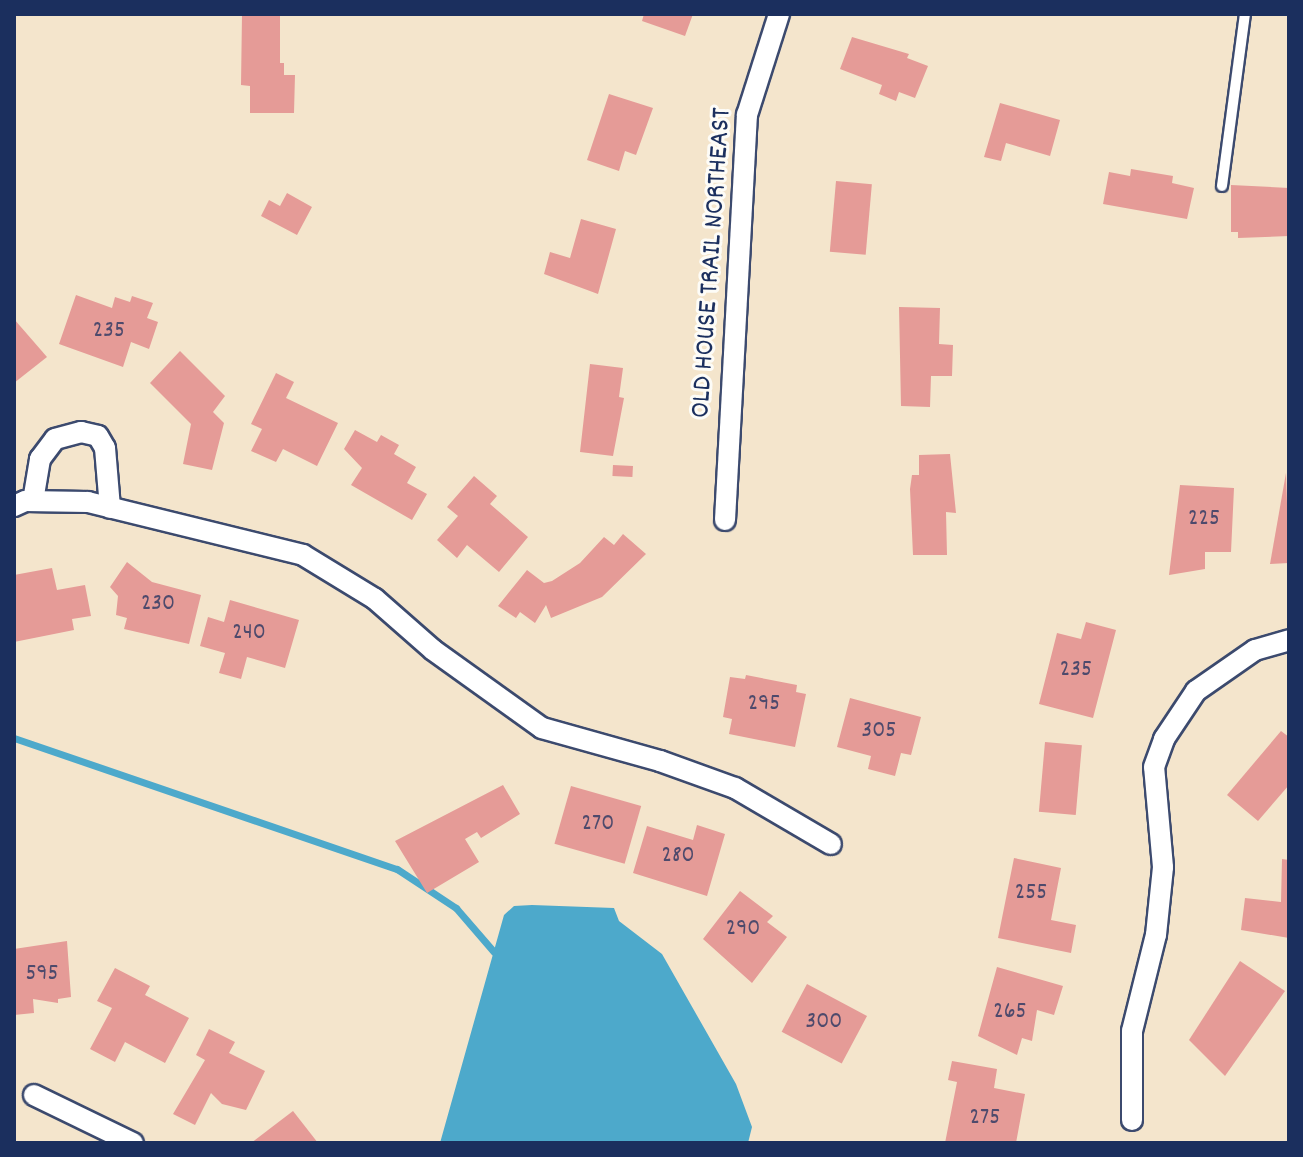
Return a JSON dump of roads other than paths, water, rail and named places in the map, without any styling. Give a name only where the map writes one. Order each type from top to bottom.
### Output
[{"type":"street","name":"OLD HOUSE TRAIL NORTHEAST","points":[[725,520],[747,115],[779,14]]},
{"type":"street","points":[[110,508],[105,448],[98,436],[81,432],[55,439],[40,459],[23,504],[88,502],[110,508],[303,555],[375,599],[445,659],[542,728],[660,761],[735,788],[831,844]]},
{"type":"street","points":[[1132,1120],[1135,1009],[1156,935],[1163,867],[1154,767],[1164,739],[1196,691],[1255,650],[1289,640]]},
{"type":"street","points":[[34,1095],[133,1143]]},
{"type":"lane","points":[[1222,186],[1245,14]]},
{"type":"water","points":[[514,906],[614,908],[619,921],[662,954],[736,1084],[752,1127],[748,1143],[440,1143],[504,915]]},
{"type":"waterway","points":[[14,738],[397,869],[456,908],[494,952]]}]
